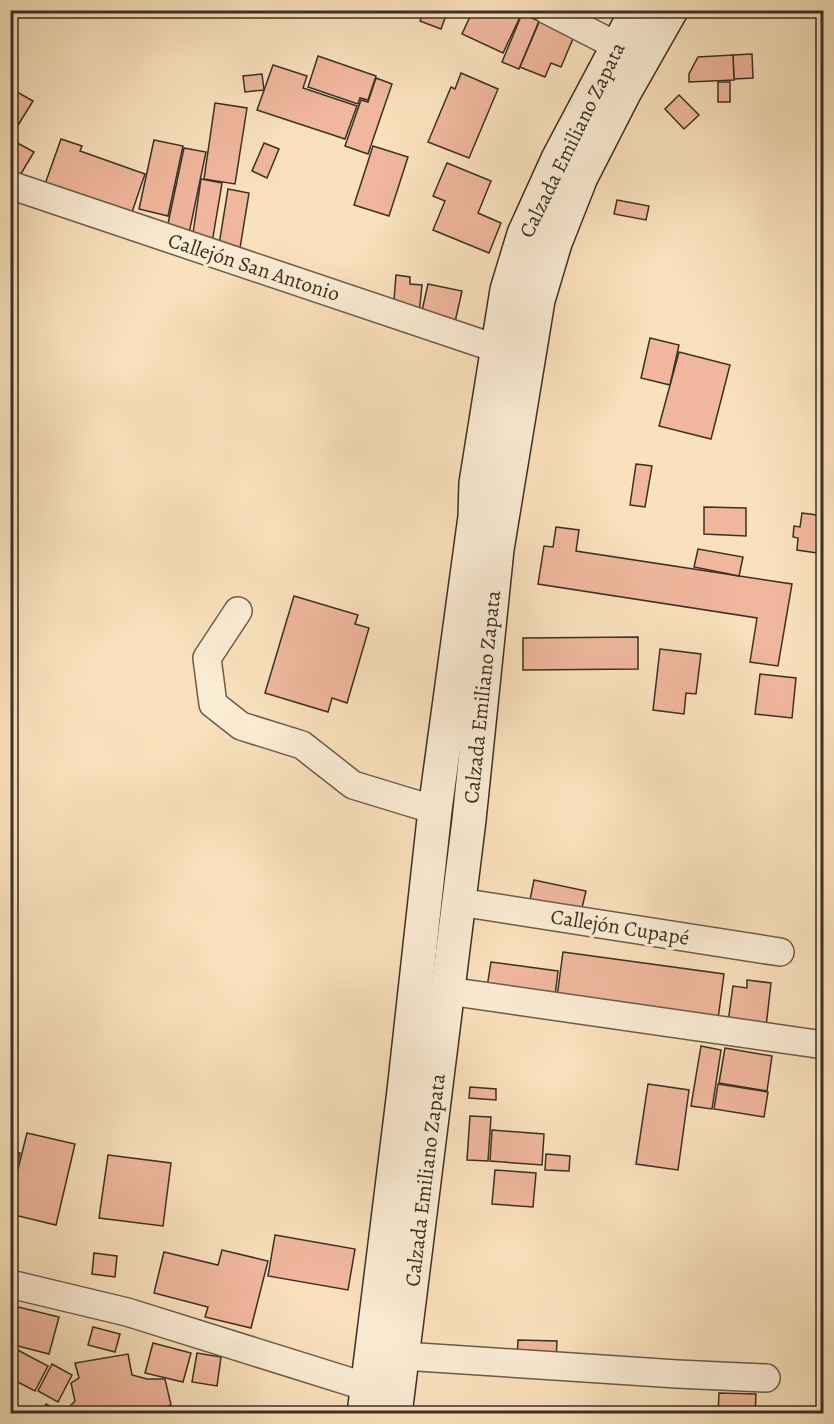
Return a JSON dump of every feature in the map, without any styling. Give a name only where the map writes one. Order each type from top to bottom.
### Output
[{"type":"main road","name":"Calzada Emiliano Zapata","points":[[366,1400],[435,810],[470,559],[476,483],[507,290],[524,234],[558,159],[637,10]]},
{"type":"main road","name":"Calzada Emiliano Zapata","points":[[395,1413],[459,902],[497,549],[538,300],[555,243],[581,177],[625,91],[671,10]]},
{"type":"street","points":[[547,10],[617,45]]},
{"type":"street","name":"Callejón San Antonio","points":[[13,191],[498,349]]},
{"type":"street","points":[[238,611],[207,658],[213,704],[241,726],[302,746],[353,785],[435,810]]},
{"type":"street","name":"Callejón Cupapé","points":[[459,902],[780,952]]},
{"type":"street","points":[[448,991],[824,1045]]},
{"type":"street","points":[[10,1284],[128,1312],[366,1400]]},
{"type":"street","points":[[403,1356],[766,1378]]},
{"type":"building","points":[[424,10],[448,10],[441,29],[420,21]]},
{"type":"building","points":[[473,10],[512,10],[521,15],[503,53],[462,34]]},
{"type":"building","points":[[522,14],[539,21],[519,69],[502,62]]},
{"type":"building","points":[[540,20],[575,34],[561,67],[551,63],[545,77],[520,67]]},
{"type":"building","points":[[752,54],[753,78],[734,79],[733,55]]},
{"type":"building","points":[[733,55],[734,80],[689,82],[689,74],[698,57]]},
{"type":"building","points":[[318,56],[376,76],[368,100],[360,98],[358,104],[308,87]]},
{"type":"building","points":[[273,65],[307,76],[303,88],[357,106],[345,139],[257,110]]},
{"type":"building","points":[[461,73],[498,89],[469,158],[428,142],[451,87],[455,89]]},
{"type":"building","points":[[262,74],[264,90],[245,92],[243,76]]},
{"type":"building","points":[[376,78],[392,84],[368,154],[345,146],[361,100],[368,102]]},
{"type":"building","points":[[718,82],[730,82],[730,102],[718,102]]},
{"type":"building","points":[[10,88],[33,101],[10,138]]},
{"type":"building","points":[[679,95],[699,115],[684,129],[665,109]]},
{"type":"building","points":[[215,103],[247,108],[235,184],[204,179]]},
{"type":"building","points":[[10,139],[34,152],[19,177],[10,172]]},
{"type":"building","points":[[61,139],[82,146],[80,151],[145,174],[130,218],[44,187]]},
{"type":"building","points":[[154,140],[183,146],[168,216],[139,209]]},
{"type":"building","points":[[264,143],[279,149],[267,178],[252,171]]},
{"type":"building","points":[[373,146],[408,157],[389,216],[354,205]]},
{"type":"building","points":[[184,148],[206,152],[188,238],[166,233]]},
{"type":"building","points":[[447,163],[491,181],[478,213],[501,223],[489,253],[433,230],[445,201],[433,196]]},
{"type":"building","points":[[201,179],[222,183],[212,243],[192,240]]},
{"type":"building","points":[[228,189],[249,193],[240,248],[219,245]]},
{"type":"building","points":[[617,200],[649,206],[646,220],[614,214]]},
{"type":"building","points":[[396,275],[410,277],[410,284],[422,285],[419,314],[393,312]]},
{"type":"building","points":[[428,284],[462,291],[455,322],[421,315]]},
{"type":"building","points":[[650,338],[679,345],[670,385],[641,378]]},
{"type":"building","points":[[679,352],[730,365],[711,439],[659,426]]},
{"type":"building","points":[[636,464],[652,466],[645,507],[630,505]]},
{"type":"building","points":[[704,507],[746,508],[746,536],[704,534]]},
{"type":"building","points":[[802,513],[824,516],[824,554],[797,550],[798,538],[793,537],[794,526],[800,527]]},
{"type":"building","points":[[556,527],[579,530],[576,551],[792,584],[778,666],[750,662],[757,618],[538,584],[544,546],[553,547]]},
{"type":"building","points":[[698,549],[743,557],[739,576],[694,567]]},
{"type":"building","points":[[294,596],[358,615],[355,624],[369,628],[347,703],[332,698],[328,712],[265,693]]},
{"type":"building","points":[[638,637],[638,669],[523,670],[523,638]]},
{"type":"building","points":[[660,649],[701,654],[696,694],[686,693],[684,714],[653,710]]},
{"type":"building","points":[[760,674],[796,678],[792,718],[755,714]]},
{"type":"building","points":[[534,880],[586,891],[580,916],[529,905]]},
{"type":"building","points":[[563,952],[724,974],[718,1019],[557,997]]},
{"type":"building","points":[[491,962],[558,971],[555,996],[487,987]]},
{"type":"building","points":[[747,980],[771,983],[766,1027],[728,1022],[733,986],[747,988]]},
{"type":"building","points":[[701,1046],[721,1050],[712,1109],[691,1106]]},
{"type":"building","points":[[725,1048],[772,1056],[767,1091],[719,1083]]},
{"type":"building","points":[[648,1084],[689,1090],[678,1170],[636,1164]]},
{"type":"building","points":[[718,1084],[768,1092],[764,1117],[714,1109]]},
{"type":"building","points":[[470,1087],[496,1089],[496,1100],[469,1098]]},
{"type":"building","points":[[470,1116],[491,1117],[488,1161],[467,1160]]},
{"type":"building","points":[[492,1130],[544,1134],[542,1165],[490,1161]]},
{"type":"building","points":[[27,1133],[75,1144],[56,1225],[10,1214],[10,1201]]},
{"type":"building","points":[[10,1150],[20,1153],[10,1194]]},
{"type":"building","points":[[546,1154],[570,1156],[569,1171],[545,1170]]},
{"type":"building","points":[[108,1155],[171,1163],[163,1226],[99,1218]]},
{"type":"building","points":[[495,1170],[536,1173],[533,1207],[492,1204]]},
{"type":"building","points":[[824,1207],[824,1302],[817,1302]]},
{"type":"building","points":[[275,1235],[355,1249],[348,1290],[268,1276]]},
{"type":"building","points":[[222,1250],[268,1261],[251,1328],[205,1317],[208,1307],[154,1293],[164,1252],[218,1265]]},
{"type":"building","points":[[94,1253],[117,1256],[115,1277],[92,1274]]},
{"type":"building","points":[[10,1305],[59,1317],[49,1354],[10,1344]]},
{"type":"building","points":[[93,1327],[120,1334],[115,1352],[88,1345]]},
{"type":"building","points":[[518,1340],[557,1341],[556,1361],[517,1359]]},
{"type":"building","points":[[153,1343],[191,1353],[183,1382],[145,1373]]},
{"type":"building","points":[[12,1347],[48,1366],[35,1391],[10,1378]]},
{"type":"building","points":[[197,1353],[221,1357],[217,1386],[192,1382]]},
{"type":"building","points":[[128,1354],[132,1375],[147,1379],[165,1379],[171,1405],[143,1414],[70,1414],[66,1410],[75,1401],[71,1383],[79,1378],[75,1363]]},
{"type":"building","points":[[52,1364],[72,1375],[58,1402],[38,1391]]},
{"type":"building","points":[[719,1393],[756,1394],[755,1414],[718,1414]]},
{"type":"building","points":[[46,1404],[64,1414],[41,1414]]}]
